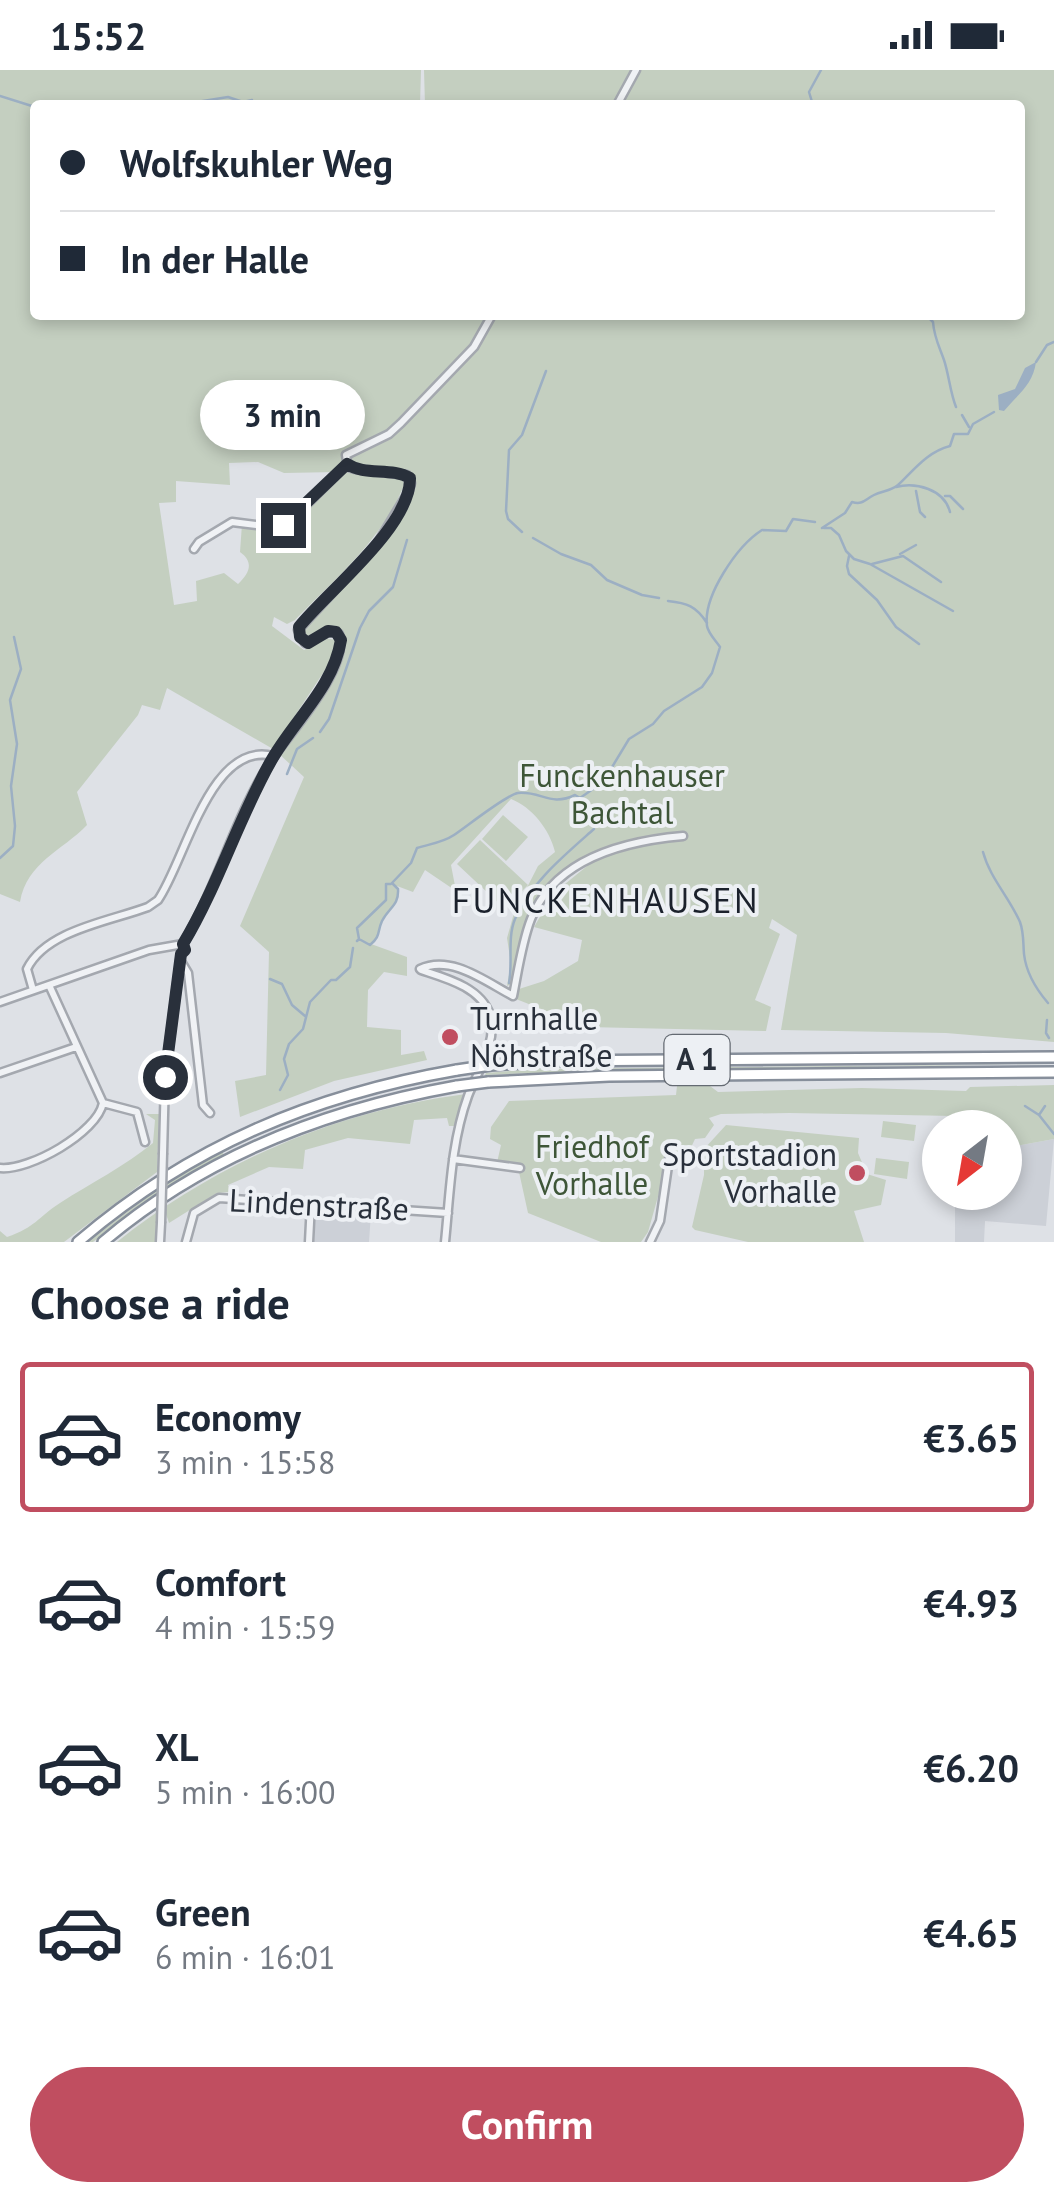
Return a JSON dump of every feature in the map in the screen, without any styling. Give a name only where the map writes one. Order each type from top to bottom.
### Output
[{"type":"highway","name":"A 1","points":[[78,1242],[171,1173],[260,1126],[351,1092],[457,1070],[550,1061],[1054,1057]]},
{"type":"highway","name":"A 1","points":[[103,1242],[177,1188],[272,1138],[356,1108],[457,1086],[609,1076],[1054,1072]]},
{"type":"street","points":[[620,100],[636,70]]},
{"type":"street","points":[[160,1242],[165,1077],[183,944],[274,756],[322,689],[341,644],[339,634],[330,631],[305,642],[299,627],[378,544],[409,491],[407,475],[355,469],[345,460],[348,452],[389,434],[401,424],[474,347],[489,320]]},
{"type":"street","points":[[194,549],[232,522],[272,527],[288,523],[347,464]]},
{"type":"street","points":[[34,990],[27,969],[57,940],[158,900],[210,794],[227,770],[260,755],[274,756]]},
{"type":"street","points":[[444,1242],[456,1132],[487,1052],[490,1016],[475,993],[420,970],[428,965],[464,969],[513,996],[532,915],[556,882],[601,852],[683,836]]},
{"type":"street","points":[[0,1002],[148,950],[183,944]]},
{"type":"street","points":[[173,948],[188,973],[203,1105],[210,1113]]},
{"type":"street","points":[[0,1168],[17,1169],[32,1164],[97,1122],[103,1104],[49,986]]},
{"type":"street","points":[[0,1073],[76,1047]]},
{"type":"street","points":[[103,1104],[137,1112],[145,1142]]},
{"type":"street","points":[[453,1159],[520,1168]]},
{"type":"street","points":[[650,1242],[660,1221],[669,1159]]},
{"type":"street","name":"Lindenstraße","points":[[186,1242],[194,1214],[221,1198],[448,1213]]},
{"type":"street","points":[[309,1242],[311,1203]]},
{"type":"shaded area","points":[[1054,1139],[1046,1226],[985,1221],[984,1242],[955,1242],[955,1210],[1022,1210],[1022,1145]]},
{"type":"shaded area","points":[[316,1211],[371,1213],[369,1242],[314,1242]]},
{"type":"green space","name":"Funckenhauser Bachtal","points":[[0,70],[421,70],[420,100],[30,100],[30,320],[1025,320],[1025,100],[620,100],[636,70],[1054,70],[1054,1042],[946,1033],[781,1030],[797,935],[772,919],[769,928],[780,934],[755,1000],[771,1007],[766,1031],[587,1027],[516,999],[519,989],[544,981],[578,961],[582,940],[534,927],[554,893],[603,853],[599,851],[577,862],[547,889],[529,921],[513,983],[507,986],[511,964],[507,938],[514,913],[538,866],[555,852],[539,820],[511,799],[451,865],[456,891],[425,870],[413,892],[397,886],[396,902],[371,944],[407,957],[407,976],[384,972],[368,990],[367,1027],[401,1030],[401,1055],[424,1051],[427,1060],[334,1081],[240,1117],[235,1081],[266,1075],[269,952],[240,926],[304,777],[277,752],[322,689],[341,644],[336,632],[308,643],[298,630],[367,557],[409,491],[410,479],[348,467],[344,470],[397,477],[404,485],[383,524],[341,574],[295,620],[287,624],[274,617],[272,626],[304,650],[325,638],[336,640],[331,661],[273,749],[167,688],[160,710],[142,705],[77,792],[87,825],[38,867],[20,902],[0,894]],"holes":[[[258,462],[284,473],[337,472],[282,527],[242,524],[240,552],[249,568],[238,584],[224,573],[196,581],[197,601],[174,605],[159,503],[176,502],[176,481],[230,485],[229,463]]]},
{"type":"green space","points":[[424,70],[633,70],[616,100],[425,100]]},
{"type":"green space","points":[[503,815],[528,837],[506,861],[482,839]]},
{"type":"green space","points":[[480,840],[528,885],[505,909],[457,864]]},
{"type":"green space","points":[[1054,1064],[586,1071],[485,1075],[532,1069]]},
{"type":"green space","name":"Friedhof Vorhalle","points":[[1054,1085],[1054,1139],[1022,1145],[1022,1110],[922,1110],[922,1115],[721,1114],[709,1118],[714,1125],[705,1138],[695,1139],[687,1156],[670,1154],[648,1232],[641,1242],[601,1242],[528,1213],[519,1172],[496,1167],[501,1145],[490,1139],[491,1127],[509,1101],[676,1095],[677,1086],[710,1086],[718,1092],[862,1088],[966,1091],[970,1087]]},
{"type":"green space","points":[[466,1094],[454,1126],[449,1126],[447,1118],[414,1120],[410,1144],[348,1138],[305,1150],[303,1169],[269,1167],[228,1185],[230,1192],[217,1193],[169,1223],[166,1214],[156,1222],[156,1242],[117,1242],[196,1187],[281,1144],[372,1113]]},
{"type":"green space","points":[[146,1114],[159,1114],[157,1172],[64,1242],[0,1242],[0,1231],[7,1237],[24,1230],[153,1143],[155,1120]]},
{"type":"green space","points":[[883,1121],[916,1125],[914,1141],[881,1137]]},
{"type":"green space","points":[[726,1125],[859,1138],[858,1153],[867,1174],[886,1180],[881,1205],[854,1211],[864,1242],[748,1242],[695,1230],[692,1227],[704,1175],[704,1149]]},
{"type":"green space","points":[[222,1151],[224,1155],[146,1202],[93,1242],[87,1242],[167,1182]]},
{"type":"green space","points":[[876,1158],[909,1162],[907,1179],[874,1174]]},
{"type":"water","points":[[1036,362],[1024,389],[1004,411],[999,410],[998,395],[1015,389],[1025,368]]},
{"type":"waterway","points":[[811,100],[809,92],[821,70]]},
{"type":"waterway","points":[[0,96],[30,105]]},
{"type":"waterway","points":[[209,100],[237,100]]},
{"type":"waterway","points":[[931,320],[956,407]]},
{"type":"waterway","points":[[1036,362],[1047,345],[1054,342]]},
{"type":"waterway","points":[[522,532],[508,519],[506,511],[509,450],[522,435],[546,371]]},
{"type":"waterway","points":[[822,528],[845,513],[852,502],[895,487],[928,457],[950,446],[954,434],[968,434],[973,424],[994,412]]},
{"type":"waterway","points":[[962,415],[969,427]]},
{"type":"waterway","points":[[896,487],[928,489],[942,498],[950,512]]},
{"type":"waterway","points":[[916,491],[920,512],[925,517]]},
{"type":"waterway","points":[[945,496],[963,509]]},
{"type":"waterway","points":[[359,939],[357,928],[386,900],[386,884],[391,884],[411,863],[417,848],[449,838],[518,793],[552,799],[575,795],[580,798],[603,782],[629,739],[702,687],[712,673],[720,647],[707,626],[710,601],[742,548],[762,530],[786,531],[793,519],[815,522]]},
{"type":"waterway","points":[[824,528],[839,535],[854,559],[870,564],[953,611]]},
{"type":"waterway","points":[[533,538],[591,565],[607,580],[659,598]]},
{"type":"waterway","points":[[320,732],[329,719],[360,628],[369,611],[393,587],[407,540]]},
{"type":"waterway","points":[[900,554],[916,545]]},
{"type":"waterway","points":[[849,556],[849,574],[877,600],[896,627],[919,644]]},
{"type":"waterway","points":[[872,564],[903,556],[941,582]]},
{"type":"waterway","points":[[668,601],[691,606],[707,623]]},
{"type":"waterway","points":[[0,858],[13,846],[15,826],[11,786],[17,744],[10,700],[21,669],[14,637]]},
{"type":"waterway","points":[[287,774],[297,749],[313,738]]},
{"type":"waterway","points":[[509,983],[511,934],[521,906],[550,870],[594,829]]},
{"type":"waterway","points":[[983,852],[1020,922],[1027,967],[1048,1003]]},
{"type":"waterway","points":[[357,941],[370,945],[376,939],[382,921],[397,899],[398,889],[393,884]]},
{"type":"waterway","points":[[280,1090],[288,1075],[284,1059],[289,1044],[303,1029],[310,1002],[350,967],[353,948]]},
{"type":"waterway","points":[[270,979],[282,984],[292,1005],[305,1016]]},
{"type":"waterway","points":[[1047,1020],[1049,1038]]},
{"type":"waterway","points":[[1025,1106],[1039,1115]]},
{"type":"waterway","points":[[1045,1106],[1039,1115],[1054,1134]]},
{"type":"place","name":"Turnhalle Nöhstraße","points":[[450,1037]]},
{"type":"place","name":"Sportstadion Vorhalle","points":[[857,1173]]},
{"type":"district","name":"FUNCKENHAUSEN","points":[[606,901]]},
{"type":"route","points":[[165,1077],[181,954],[186,948],[183,944],[274,756],[322,689],[340,649],[341,640],[336,632],[328,631],[308,643],[302,641],[299,627],[378,544],[409,491],[410,478],[398,472],[355,469],[347,464],[283,525]]}]
